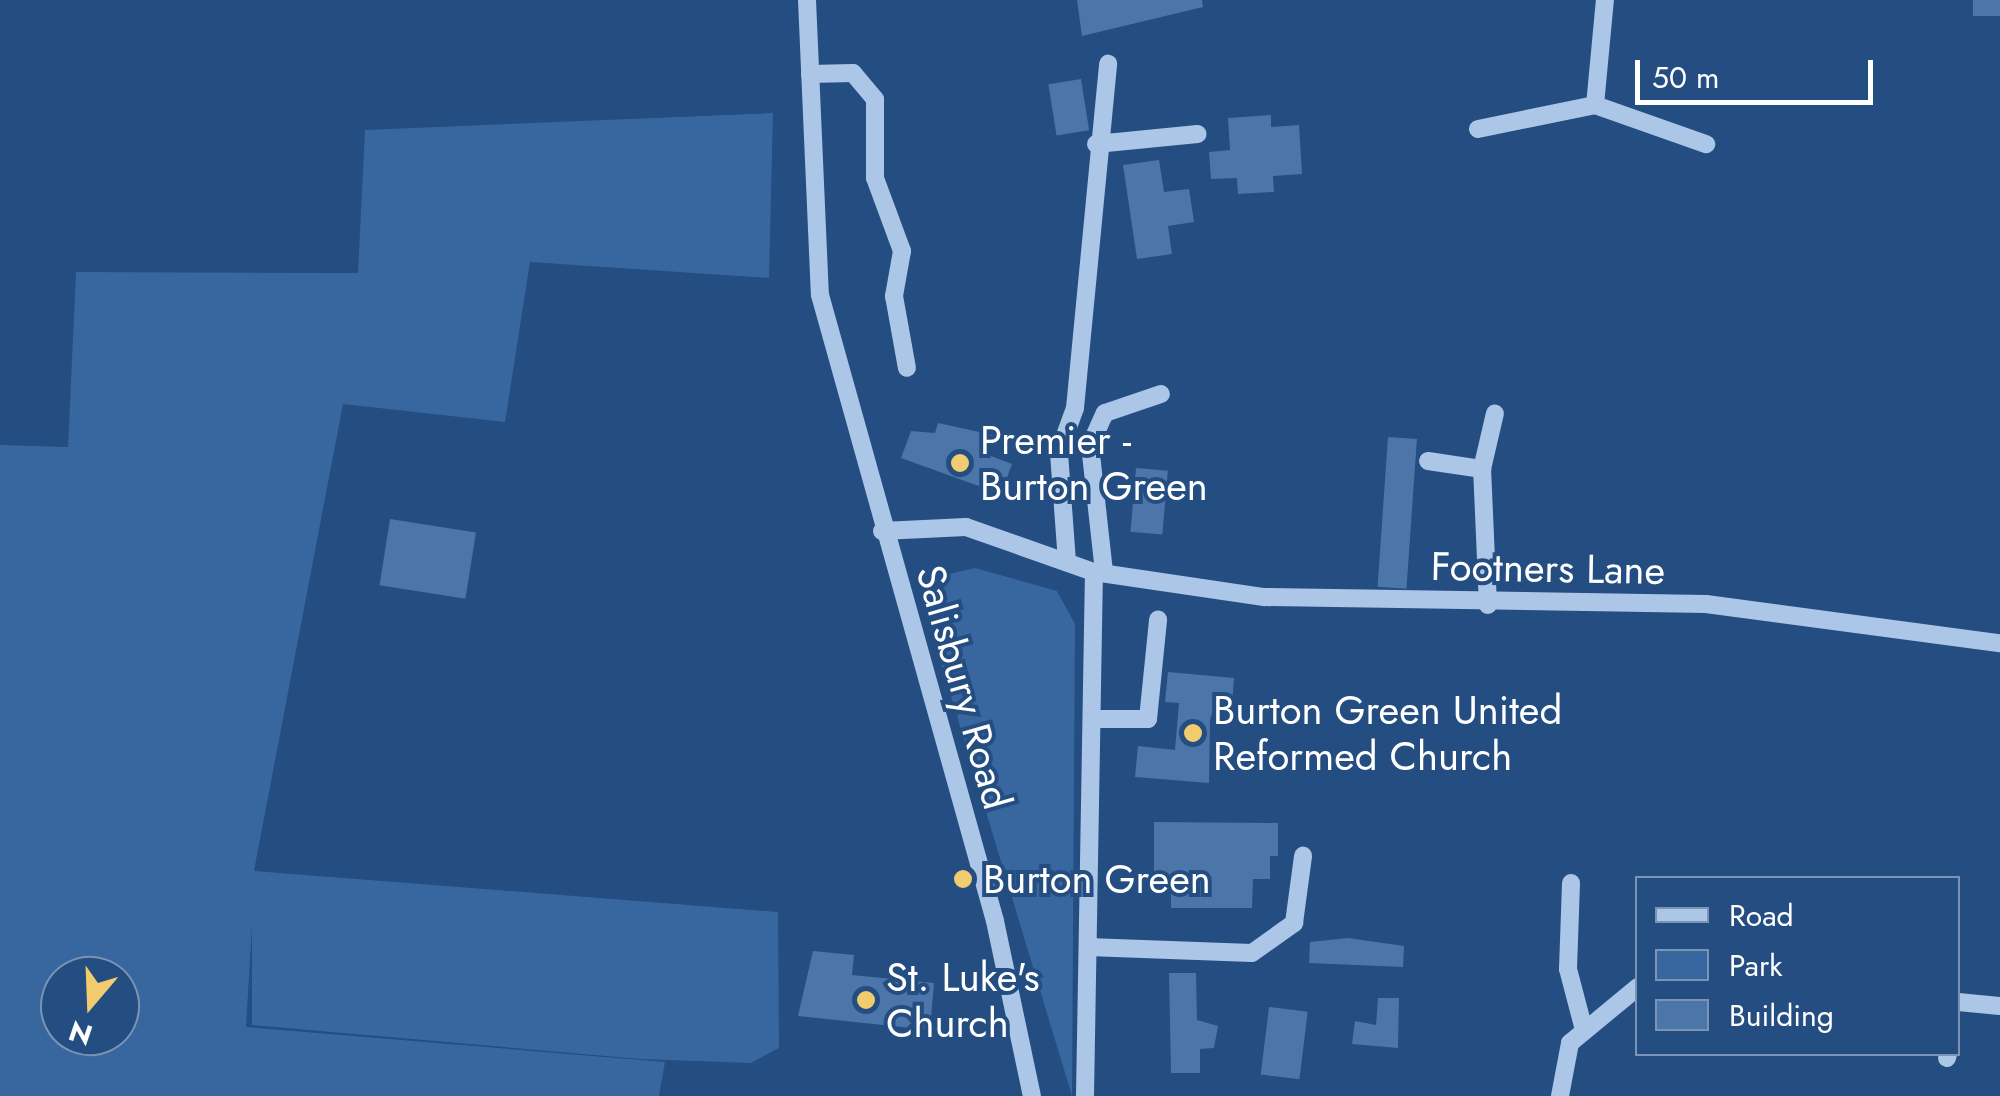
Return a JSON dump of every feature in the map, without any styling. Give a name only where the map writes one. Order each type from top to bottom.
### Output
[{"type":"street","name":"Salisbury Road","points":[[807,0],[820,295],[882,530],[995,921],[1032,1096]]},
{"type":"street","points":[[1595,104],[1604,0]]},
{"type":"street","points":[[1067,562],[1058,452],[1075,408],[1096,144],[1108,64]]},
{"type":"street","points":[[810,74],[853,73],[875,100],[875,178],[902,251],[894,296],[907,368]]},
{"type":"street","points":[[1478,129],[1595,104],[1706,144]]},
{"type":"street","points":[[1096,144],[1198,134]]},
{"type":"street","points":[[1085,1096],[1092,718],[1099,572],[1090,446],[1105,413],[1161,394]]},
{"type":"street","points":[[1488,605],[1482,469],[1495,413]]},
{"type":"street","points":[[1428,461],[1482,469]]},
{"type":"street","name":"Salisbury Road","points":[[882,530],[966,527],[1099,572]]},
{"type":"street","name":"Footners Lane","points":[[1099,572],[1264,597],[1488,605],[1706,604],[2000,643]]},
{"type":"street","points":[[1092,718],[1148,719],[1158,620]]},
{"type":"street","points":[[1088,947],[1252,953],[1294,923],[1303,856]]},
{"type":"street","points":[[1570,883],[1568,969],[1583,1026]]},
{"type":"street","points":[[1560,1096],[1562,1065],[1583,1026],[1635,989]]},
{"type":"street","points":[[1960,1002],[1997,1000]]},
{"type":"green space","points":[[773,113],[769,278],[530,262],[505,422],[343,404],[254,871],[778,912],[779,1048],[751,1063],[640,1059],[252,1025],[252,927],[246,1027],[665,1062],[659,1096],[0,1096],[0,445],[68,447],[76,272],[358,273],[365,130]]},
{"type":"green space","name":"Burton Green","points":[[975,568],[1057,591],[1075,624],[1072,1096],[924,607],[940,576]]},
{"type":"building","points":[[1077,0],[1202,0],[1203,7],[1082,36]]},
{"type":"building","points":[[1973,0],[2000,0],[2000,16],[1973,16]]},
{"type":"building","points":[[1081,79],[1089,130],[1057,136],[1048,84]]},
{"type":"building","points":[[1271,115],[1271,127],[1299,125],[1302,174],[1273,176],[1274,192],[1238,194],[1237,178],[1211,179],[1209,152],[1230,150],[1228,118]]},
{"type":"building","points":[[1159,160],[1164,192],[1189,189],[1194,222],[1168,226],[1172,254],[1137,259],[1123,165]]},
{"type":"building","points":[[938,423],[993,435],[986,454],[1012,464],[1001,494],[901,458],[911,431],[935,433]]},
{"type":"building","points":[[1388,437],[1417,439],[1406,589],[1378,587]]},
{"type":"building","points":[[1136,468],[1168,471],[1162,535],[1130,532]]},
{"type":"building","points":[[390,519],[476,533],[465,599],[380,585]]},
{"type":"building","name":"Burton Green United Reformed Church","points":[[1168,672],[1234,678],[1232,704],[1215,703],[1210,720],[1209,783],[1135,777],[1138,746],[1175,750],[1179,703],[1165,702]]},
{"type":"building","points":[[1154,822],[1278,823],[1278,856],[1270,856],[1270,879],[1253,879],[1252,908],[1171,908],[1171,883],[1154,882]]},
{"type":"building","points":[[1348,938],[1404,946],[1403,967],[1309,963],[1310,942]]},
{"type":"building","name":"St. Luke's Church","points":[[813,951],[854,955],[852,975],[934,983],[930,1030],[798,1016]]},
{"type":"building","points":[[1169,973],[1196,973],[1197,1020],[1218,1026],[1214,1048],[1200,1049],[1200,1073],[1171,1073]]},
{"type":"building","points":[[1378,998],[1399,998],[1398,1048],[1352,1044],[1355,1021],[1376,1025]]},
{"type":"building","points":[[1269,1007],[1308,1012],[1299,1079],[1261,1074]]},
{"type":"place","name":"Premier - Burton Green","points":[[960,463]]},
{"type":"place","name":"Burton Green United Reformed Church","points":[[1193,733]]},
{"type":"place","name":"Burton Green","points":[[963,879]]},
{"type":"place","name":"St. Luke's Church","points":[[866,1000]]}]
